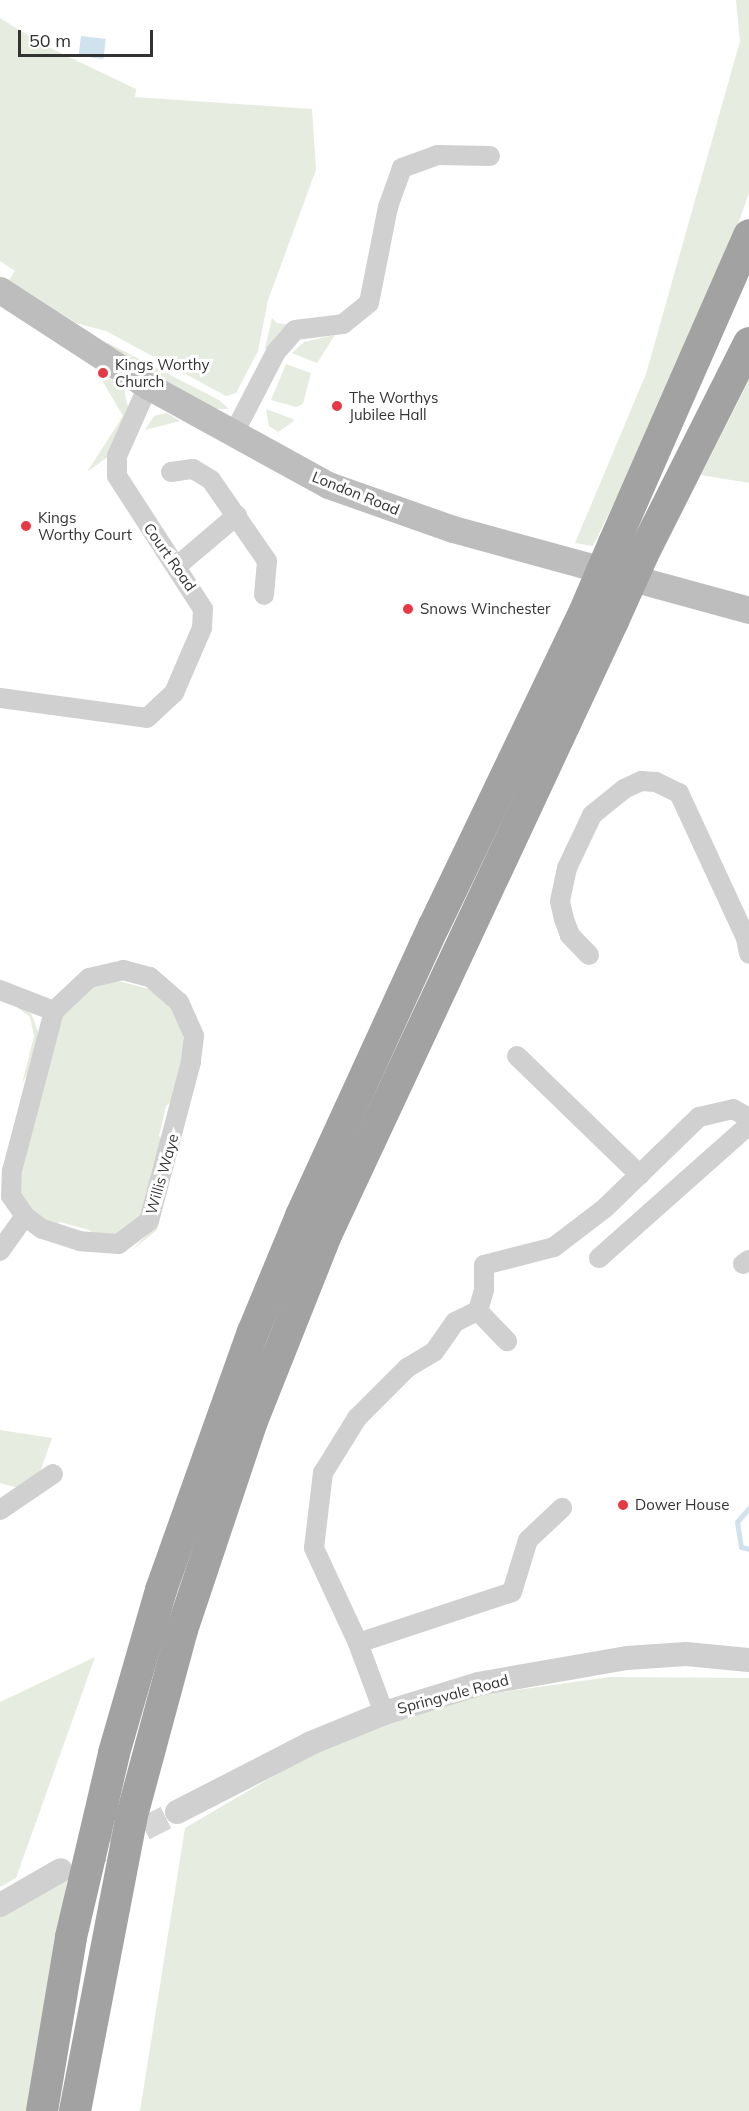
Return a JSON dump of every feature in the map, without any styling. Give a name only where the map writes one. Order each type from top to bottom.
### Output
[{"type":"highway","points":[[75,2111],[131,1819],[182,1630],[252,1421],[326,1235],[629,548],[749,235]]},
{"type":"highway","points":[[629,548],[749,343]]},
{"type":"highway","points":[[42,2111],[71,1938],[114,1752],[161,1590],[254,1332],[301,1216],[429,936],[598,617]]},
{"type":"main road","name":"London Road","points":[[0,290],[148,386],[328,485],[382,506],[749,610]]},
{"type":"street","points":[[234,433],[276,352],[295,330],[343,324],[369,303],[388,207],[402,168],[437,155],[490,156]]},
{"type":"street","name":"Court Road","points":[[0,698],[147,718],[174,693],[202,628],[203,609],[196,593],[176,567],[117,476],[117,456],[148,386]]},
{"type":"street","points":[[171,472],[193,469],[211,480],[267,561],[264,595]]},
{"type":"street","points":[[176,567],[237,515]]},
{"type":"street","points":[[589,955],[570,935],[564,919],[560,901],[567,867],[592,815],[624,789],[641,781],[656,782],[679,793],[746,938],[749,954]]},
{"type":"street","name":"Willis Waye","points":[[123,970],[150,977],[166,988],[188,1016],[194,1036],[191,1062],[158,1198],[140,1231],[119,1244],[80,1241],[42,1229],[25,1216],[11,1196],[12,1171],[54,1011],[89,978],[123,970]]},
{"type":"street","points":[[0,990],[54,1011]]},
{"type":"street","points":[[517,1056],[640,1175]]},
{"type":"street","points":[[384,1713],[358,1643],[314,1548],[324,1473],[357,1418],[407,1368],[434,1352],[455,1322],[478,1311],[484,1290],[484,1265],[554,1247],[605,1208],[699,1117],[733,1108],[749,1118]]},
{"type":"street","points":[[599,1258],[749,1125]]},
{"type":"street","points":[[0,1251],[25,1216]]},
{"type":"street","points":[[478,1311],[507,1341]]},
{"type":"street","points":[[2,1504],[53,1474]]},
{"type":"street","points":[[358,1643],[512,1592],[528,1540],[562,1508]]},
{"type":"street","name":"Springvale Road","points":[[177,1812],[311,1743],[384,1713],[478,1684],[615,1660],[686,1654],[749,1660]]},
{"type":"street","points":[[0,1905],[61,1870]]},
{"type":"shaded area","points":[[736,0],[749,0],[749,193],[707,313],[593,546],[575,543],[646,374],[740,41]]},
{"type":"shaded area","points":[[0,18],[42,44],[136,89],[135,97],[312,109],[316,170],[268,300],[258,351],[236,393],[226,396],[106,331],[76,323],[9,280],[15,271],[0,261]]},
{"type":"shaded area","points":[[272,318],[277,323],[292,325],[268,353],[265,348]]},
{"type":"shaded area","points":[[335,335],[317,363],[292,353],[304,342]]},
{"type":"shaded area","points":[[108,343],[219,400],[229,409],[209,409],[104,346]]},
{"type":"shaded area","points":[[286,364],[311,373],[303,404],[296,407],[271,400]]},
{"type":"shaded area","points":[[106,377],[123,386],[129,411],[109,456],[87,472],[123,416],[103,382],[102,378]]},
{"type":"shaded area","points":[[749,380],[749,483],[701,475]]},
{"type":"shaded area","points":[[266,409],[294,421],[278,432],[269,426]]},
{"type":"shaded area","points":[[167,413],[180,421],[145,430],[154,416]]},
{"type":"shaded area","points":[[111,979],[157,991],[170,1004],[183,1030],[184,1050],[174,1099],[166,1106],[159,1136],[164,1141],[143,1217],[119,1235],[98,1237],[89,1230],[60,1222],[54,1226],[37,1216],[21,1195],[20,1181],[61,1015],[76,995]]},
{"type":"shaded area","points":[[14,1005],[31,1013],[38,1032],[33,1062],[22,1084],[34,1036],[30,1017]]},
{"type":"shaded area","points":[[162,1206],[157,1230],[132,1250],[152,1230]]},
{"type":"shaded area","points":[[0,1430],[52,1438],[40,1472],[18,1488],[0,1483]]},
{"type":"shaded area","points":[[95,1657],[16,1878],[0,1887],[0,1702]]},
{"type":"shaded area","points":[[610,1677],[749,1678],[749,2111],[140,2111],[185,1828],[299,1761],[378,1722],[467,1697]]},
{"type":"shaded area","points":[[68,1874],[30,2111],[0,2111],[0,1917]]},
{"type":"water","points":[[81,36],[106,39],[103,59],[79,56]]},
{"type":"waterway","points":[[749,1508],[737,1522],[741,1547],[749,1549]]},
{"type":"tunnel","points":[[80,1861],[177,1812]]},
{"type":"place","name":"Kings Worthy Church","points":[[103,373]]},
{"type":"place","name":"The Worthys Jubilee Hall","points":[[337,406]]},
{"type":"place","name":"Kings Worthy Court","points":[[26,526]]},
{"type":"place","name":"Snows Winchester","points":[[408,609]]},
{"type":"place","name":"Dower House","points":[[623,1505]]}]
